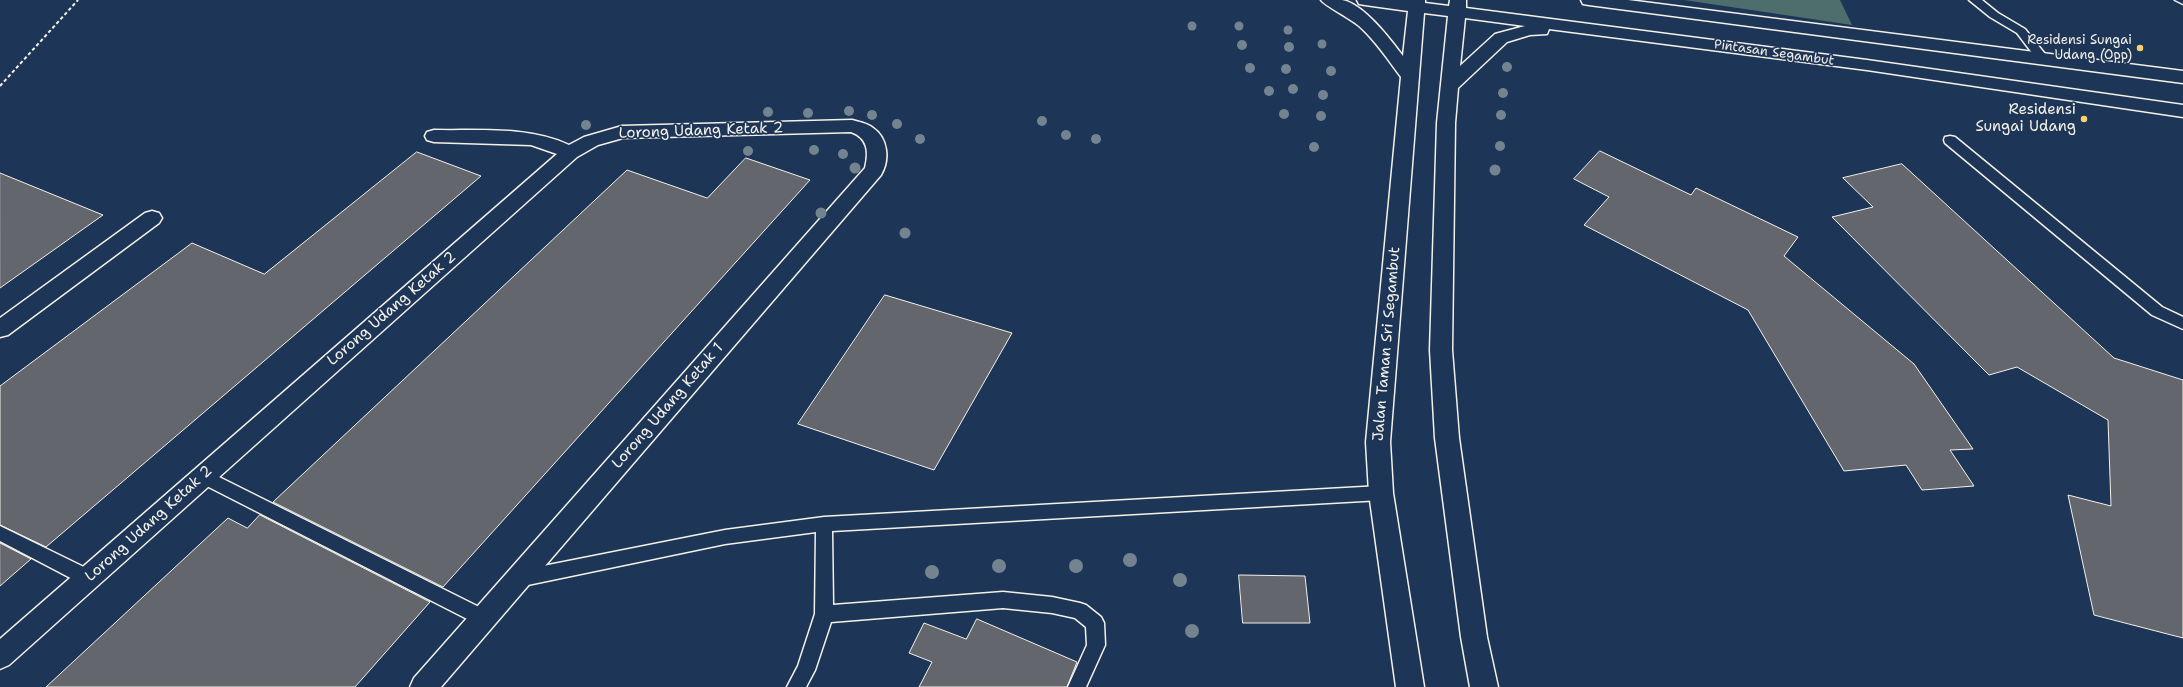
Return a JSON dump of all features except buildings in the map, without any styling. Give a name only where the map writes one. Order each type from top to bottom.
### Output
[{"type":"street","points":[[1329,0],[1355,12],[1365,21],[1411,78]]},
{"type":"street","name":"Pintasan Segambut","points":[[1365,0],[1457,6],[1606,31],[1867,65],[2183,111]]},
{"type":"street","name":"Pintasan Segambut","points":[[1589,0],[2183,78]]},
{"type":"street","name":"Jalan Taman Sri Segambut","points":[[1410,687],[1381,494],[1378,442],[1406,113],[1411,78],[1417,4]]},
{"type":"street","points":[[1457,6],[1446,123],[1442,358],[1447,438],[1474,637],[1484,687]]},
{"type":"street","points":[[1450,86],[1501,38],[1529,30],[1606,31]]},
{"type":"street","name":"Lorong Udang Ketak 2","points":[[0,656],[570,153],[592,141],[622,132],[852,126]]},
{"type":"street","name":"Lorong Udang Ketak 1","points":[[424,687],[874,170],[878,155],[875,140],[863,128],[852,126]]},
{"type":"street","points":[[434,136],[531,139],[548,143],[570,153]]},
{"type":"street","points":[[0,328],[152,218]]},
{"type":"lane","points":[[1975,0],[1994,15],[2021,31],[2043,59]]},
{"type":"lane","points":[[1950,140],[2158,311],[2183,323]]},
{"type":"lane","points":[[203,476],[483,618]]},
{"type":"lane","points":[[516,580],[725,537],[824,524],[1381,494]]},
{"type":"lane","points":[[796,687],[806,670],[824,614],[824,524]]},
{"type":"lane","points":[[0,533],[88,578]]},
{"type":"lane","points":[[824,614],[1003,600],[1052,605],[1080,611],[1095,623],[1097,630],[1096,645],[1077,687]]},
{"type":"path","points":[[0,86],[78,0]]},
{"type":"green space","points":[[1684,0],[1840,0],[1852,25]]},
{"type":"place","name":"Residensi Sungai Udang (Opp)","points":[[2140,48]]},
{"type":"place","name":"Residensi Sungai Udang","points":[[2084,119]]}]
